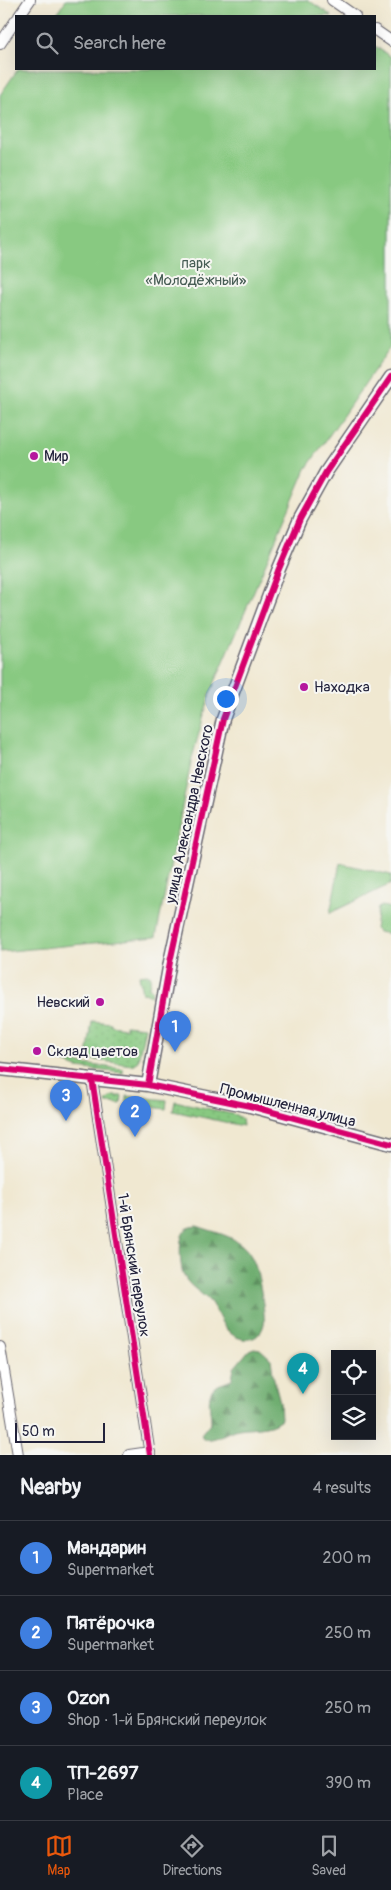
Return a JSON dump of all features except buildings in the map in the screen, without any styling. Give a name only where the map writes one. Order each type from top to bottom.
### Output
[{"type":"street","points":[[20,15],[30,0]]},
{"type":"street","points":[[336,1],[354,15]]},
{"type":"street","points":[[0,44],[15,22]]},
{"type":"street","points":[[376,31],[391,41]]},
{"type":"street","name":"улица Александра Невского","points":[[148,1085],[170,962],[223,719],[278,571],[300,519],[326,472],[391,377]]},
{"type":"street","name":"Промышленная улица","points":[[0,1069],[148,1085],[250,1106],[391,1144]]},
{"type":"street","name":"1-й Брянский переулок","points":[[92,1080],[150,1454]]},
{"type":"street","points":[[0,1347],[18,1455]]},
{"type":"street","points":[[129,1455],[150,1454]]},
{"type":"green space","points":[[66,0],[308,0],[330,15],[56,15]]},
{"type":"green space","name":"парк «Молодёжный»","points":[[376,47],[391,57],[391,346],[306,469],[210,694],[192,758],[156,937],[0,952],[0,95],[17,70],[376,70]]},
{"type":"green space","points":[[340,863],[391,875],[391,884],[330,913]]},
{"type":"green space","points":[[382,906],[391,908],[391,934],[378,932],[375,929],[378,908]]},
{"type":"green space","points":[[147,974],[151,976],[149,987],[152,990],[151,996],[145,993],[142,994],[139,975]]},
{"type":"green space","points":[[159,979],[160,985],[145,1060],[143,1059]]},
{"type":"green space","points":[[92,1021],[111,1023],[111,1026],[126,1028],[126,1025],[145,1027],[138,1061],[132,1065],[87,1059]]},
{"type":"green space","points":[[59,1061],[123,1069],[123,1073],[77,1068]]},
{"type":"green space","points":[[113,1096],[122,1096],[121,1104],[106,1103]]},
{"type":"green space","points":[[127,1096],[167,1100],[166,1109],[127,1104]]},
{"type":"green space","points":[[175,1101],[236,1115],[242,1119],[243,1126],[173,1111]]},
{"type":"green space","points":[[197,1226],[235,1240],[252,1257],[262,1296],[264,1324],[257,1336],[252,1339],[234,1336],[228,1331],[211,1303],[184,1276],[180,1254],[182,1236],[187,1229]]},
{"type":"green space","points":[[254,1348],[260,1349],[271,1359],[280,1402],[281,1419],[271,1425],[234,1430],[215,1438],[203,1439],[201,1434],[211,1422],[209,1402],[213,1389],[232,1379],[234,1368],[249,1350]]},
{"type":"cycle path","points":[[148,1085],[170,962],[223,719],[278,571],[300,519],[326,472],[391,377]]},
{"type":"cycle path","points":[[0,1069],[148,1085],[250,1106],[391,1144]]},
{"type":"cycle path","points":[[92,1079],[150,1455]]},
{"type":"place","name":"Мир","points":[[34,456]]},
{"type":"place","name":"Находка","points":[[304,687]]},
{"type":"place","name":"Невский","points":[[100,1002]]},
{"type":"place","name":"Склад цветов","points":[[37,1051]]},
{"type":"place","name":"Мандарин","points":[[175,1052]]},
{"type":"place","name":"Ozon","points":[[66,1121]]},
{"type":"place","name":"Пятёрочка","points":[[135,1137]]},
{"type":"place","name":"ТП-2697","points":[[303,1394]]}]
